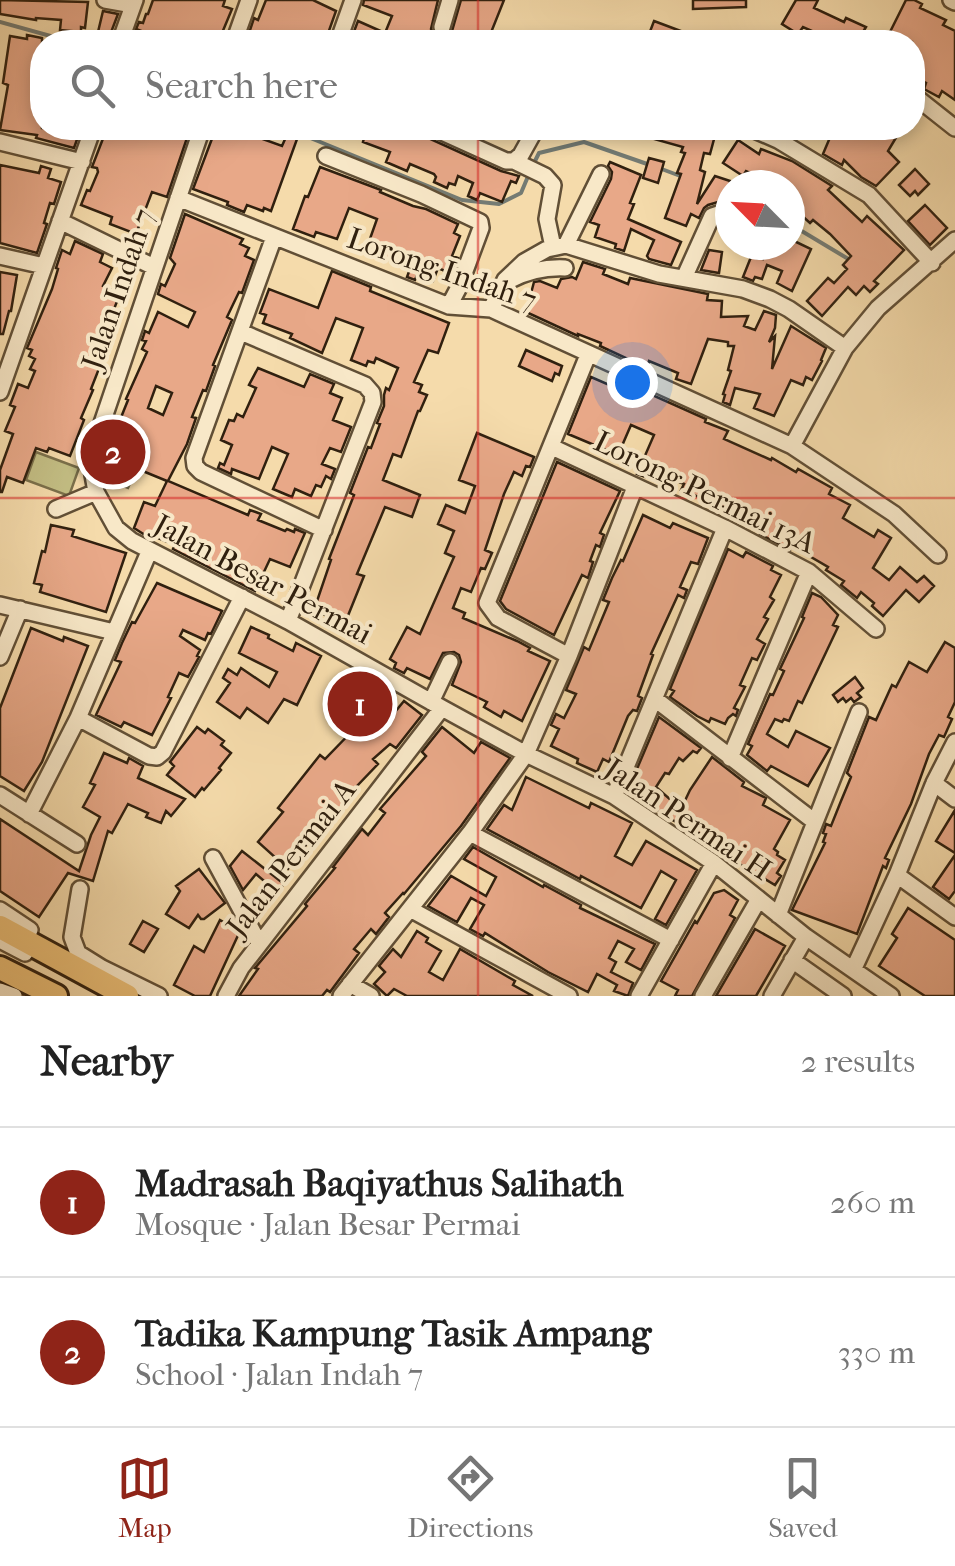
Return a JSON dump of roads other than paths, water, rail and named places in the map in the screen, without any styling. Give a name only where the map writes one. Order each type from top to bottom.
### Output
[{"type":"highway","points":[[0,927],[127,996]]},
{"type":"highway","points":[[0,968],[56,996]]},
{"type":"street","points":[[105,0],[134,2],[124,30]]},
{"type":"street","points":[[239,30],[250,0]]},
{"type":"street","points":[[342,30],[353,0]]},
{"type":"street","points":[[442,27],[450,0]]},
{"type":"street","points":[[925,104],[955,128]]},
{"type":"street","points":[[0,392],[89,140]]},
{"type":"street","name":"Jalan Indah 7","points":[[92,469],[96,441],[198,140]]},
{"type":"street","points":[[460,140],[527,167],[550,181],[554,188],[546,212],[560,246]]},
{"type":"street","points":[[527,167],[521,154],[529,140]]},
{"type":"street","points":[[778,140],[870,196],[932,262]]},
{"type":"street","points":[[0,142],[82,162]]},
{"type":"street","points":[[326,156],[480,222],[482,228],[449,306]]},
{"type":"street","points":[[560,246],[600,174]]},
{"type":"street","name":"Lorong Indah 7","points":[[178,198],[449,306],[490,309],[792,446],[894,514],[938,555]]},
{"type":"street","points":[[684,278],[715,215]]},
{"type":"street","points":[[60,221],[154,267]]},
{"type":"street","points":[[274,237],[194,458],[195,466],[324,530]]},
{"type":"street","points":[[792,446],[846,348],[878,308],[955,240]]},
{"type":"street","points":[[490,309],[500,289],[524,262],[560,246],[658,274],[743,289],[789,308],[846,348]]},
{"type":"street","points":[[0,256],[44,266]]},
{"type":"street","points":[[500,289],[531,271],[564,268]]},
{"type":"street","points":[[241,332],[365,385],[372,393],[373,402],[288,621]]},
{"type":"street","points":[[569,656],[498,618],[487,603],[588,355]]},
{"type":"street","name":"Lorong Permai 13A","points":[[552,448],[726,528],[809,572],[876,629]]},
{"type":"street","name":"Jalan Besar Permai","points":[[92,469],[96,492],[116,528],[149,552],[288,621],[436,706]]},
{"type":"street","points":[[371,996],[345,990],[470,832],[526,754],[636,487]]},
{"type":"street","points":[[56,509],[96,492]]},
{"type":"street","points":[[614,796],[726,528]]},
{"type":"street","points":[[29,814],[78,718],[149,552]]},
{"type":"street","points":[[730,758],[809,572]]},
{"type":"street","points":[[78,718],[157,757],[242,597]]},
{"type":"street","points":[[0,605],[114,632]]},
{"type":"street","points":[[0,657],[20,609]]},
{"type":"street","name":"Jalan Permai A","points":[[226,996],[240,968],[436,706],[450,662]]},
{"type":"street","points":[[654,700],[815,822]]},
{"type":"street","name":"Jalan Permai H","points":[[436,706],[614,796],[714,863],[806,937],[891,996]]},
{"type":"street","points":[[778,915],[859,712]]},
{"type":"street","points":[[854,968],[955,742]]},
{"type":"street","points":[[934,783],[955,799]]},
{"type":"street","points":[[0,795],[77,844]]},
{"type":"street","points":[[470,832],[670,940]]},
{"type":"street","points":[[213,858],[259,944]]},
{"type":"street","points":[[639,996],[714,863]]},
{"type":"street","points":[[897,875],[955,917]]},
{"type":"street","points":[[80,889],[72,936],[78,953],[158,996]]},
{"type":"street","points":[[703,996],[759,899]]},
{"type":"street","points":[[410,909],[569,996]]},
{"type":"street","points":[[0,910],[30,930]]},
{"type":"street","points":[[772,996],[806,937]]},
{"type":"street","points":[[0,940],[109,996]]},
{"type":"street","points":[[0,958],[74,996]]},
{"type":"street","points":[[792,960],[843,996]]},
{"type":"street","points":[[0,990],[14,996]]},
{"type":"waterway","points":[[0,22],[30,30]]},
{"type":"waterway","points":[[315,140],[462,200],[499,204],[521,193],[529,174]]},
{"type":"waterway","points":[[533,165],[539,153],[584,142],[650,165]]},
{"type":"waterway","points":[[659,168],[683,177]]},
{"type":"waterway","points":[[805,233],[850,260]]},
{"type":"place","name":"Tadika Kampung Tasik Ampang","points":[[113,452]]},
{"type":"place","name":"Madrasah Baqiyathus Salihath","points":[[360,704]]}]
